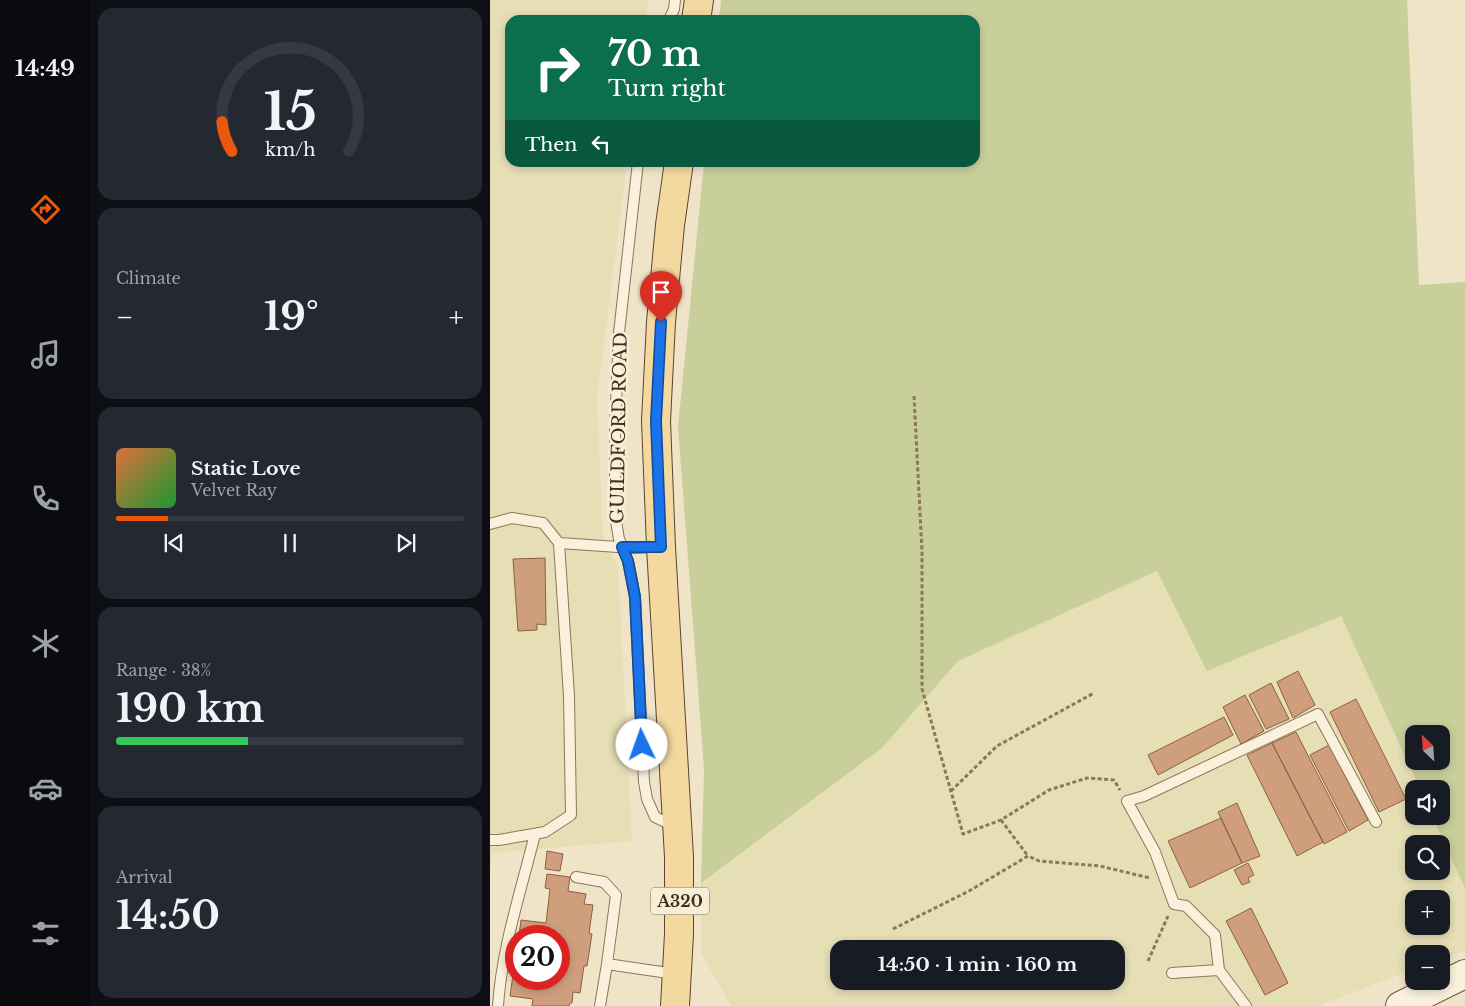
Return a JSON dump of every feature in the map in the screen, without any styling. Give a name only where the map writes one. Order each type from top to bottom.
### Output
[{"type":"main road","points":[[697,15],[699,0]]},
{"type":"main road","name":"GUILDFORD ROAD","points":[[675,1006],[678,975],[680,887],[656,421],[661,322],[670,225],[678,167]]},
{"type":"main road","points":[[1400,1006],[1465,974]]},
{"type":"lane","points":[[671,15],[675,0]]},
{"type":"lane","name":"GUILDFORD ROAD","points":[[638,167],[619,333],[614,515],[619,539],[628,561],[635,597],[644,782],[647,799],[655,817],[677,828]]},
{"type":"lane","points":[[490,524],[512,518],[543,523],[559,543],[569,696],[570,815],[545,832],[490,840]]},
{"type":"lane","points":[[559,543],[622,547],[661,547]]},
{"type":"lane","points":[[1246,1006],[1219,970],[1215,935],[1186,906],[1174,904],[1154,852],[1127,801],[1144,796],[1318,714],[1376,822]]},
{"type":"lane","points":[[498,1006],[510,928],[523,885],[535,834]]},
{"type":"lane","points":[[576,878],[604,882],[616,895],[600,1006]]},
{"type":"lane","points":[[607,964],[678,975]]},
{"type":"lane","points":[[1172,973],[1219,970]]},
{"type":"path","points":[[914,396],[922,551],[922,689],[963,834],[1001,820],[1049,790],[1087,778],[1114,780],[1127,801]]},
{"type":"path","points":[[951,791],[997,746],[1094,694]]},
{"type":"path","points":[[1001,820],[1028,856],[1039,861],[1100,866],[1166,881]]},
{"type":"path","points":[[894,929],[969,891],[1028,856]]},
{"type":"path","points":[[1148,961],[1155,942],[1174,904]]},
{"type":"shaded area","points":[[490,0],[648,0],[646,15],[505,15],[505,167],[626,167],[597,398],[603,536],[618,568],[632,841],[492,853],[490,871]]},
{"type":"shaded area","points":[[1157,571],[1208,671],[1341,616],[1405,753],[1405,770],[1413,770],[1418,780],[1405,780],[1405,825],[1439,825],[1443,835],[1405,835],[1405,880],[1450,880],[1450,850],[1465,884],[1465,950],[1450,956],[1450,945],[1405,945],[1405,972],[1318,1006],[731,1006],[701,953],[701,883],[882,748],[958,661]]},
{"type":"green space","points":[[721,0],[1407,0],[1419,285],[1465,282],[1465,888],[1450,855],[1450,835],[1441,835],[1436,825],[1450,825],[1450,780],[1416,780],[1411,770],[1450,770],[1450,725],[1405,725],[1405,756],[1341,616],[1207,671],[1157,571],[958,661],[882,748],[701,883],[704,769],[678,427],[704,167],[980,167],[980,15],[720,15]]},
{"type":"building","points":[[545,558],[546,625],[537,624],[537,630],[518,631],[513,559]]},
{"type":"building","points":[[1298,671],[1315,705],[1293,718],[1277,682]]},
{"type":"building","points":[[1271,683],[1289,719],[1266,729],[1249,695]]},
{"type":"building","points":[[1245,695],[1264,731],[1241,744],[1223,707]]},
{"type":"building","points":[[1356,699],[1405,799],[1379,812],[1330,712]]},
{"type":"building","points":[[1224,717],[1233,735],[1158,775],[1148,755]]},
{"type":"building","points":[[1296,732],[1347,832],[1324,844],[1272,743]]},
{"type":"building","points":[[1272,743],[1323,842],[1297,856],[1247,755]]},
{"type":"building","points":[[1329,745],[1368,820],[1349,831],[1310,755]]},
{"type":"building","points":[[1237,803],[1260,856],[1242,863],[1218,812]]},
{"type":"building","points":[[1221,818],[1242,863],[1190,888],[1168,841]]},
{"type":"building","points":[[547,851],[563,854],[560,871],[545,869]]},
{"type":"building","points":[[1248,863],[1254,875],[1248,878],[1250,882],[1242,885],[1234,870]]},
{"type":"building","points":[[547,874],[570,877],[568,891],[586,894],[584,904],[593,905],[589,933],[592,934],[587,966],[584,966],[580,993],[573,992],[572,1003],[569,1006],[532,1006],[533,999],[510,996],[511,990],[570,990],[570,925],[520,925],[521,920],[546,923],[550,889],[545,888]]},
{"type":"building","points":[[1251,908],[1288,983],[1265,995],[1226,921]]},
{"type":"route","points":[[642,745],[635,597],[628,561],[622,547],[661,547],[656,421],[661,322]]}]
